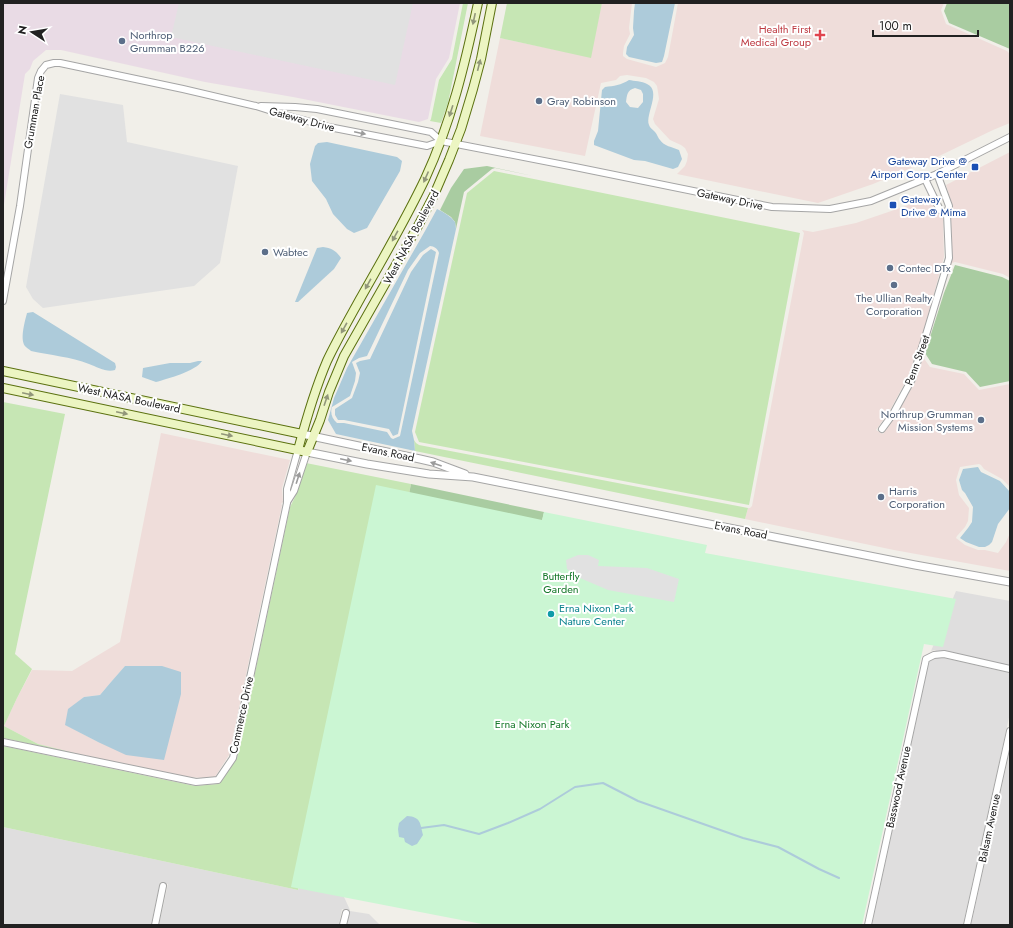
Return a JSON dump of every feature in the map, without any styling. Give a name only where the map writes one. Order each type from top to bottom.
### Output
[{"type":"main road","name":"West NASA Boulevard","points":[[298,450],[313,398],[323,371],[408,212],[441,141],[464,66],[478,3]]},
{"type":"main road","name":"West NASA Boulevard","points":[[3,388],[307,452],[344,356],[425,212],[456,144],[477,73],[492,3]]},
{"type":"main road","name":"West NASA Boulevard","points":[[3,371],[302,434]]},
{"type":"street","name":"Grumman Place","points":[[3,301],[20,206],[37,82],[41,71],[46,65],[54,63],[84,68],[256,106]]},
{"type":"street","name":"Gateway Drive","points":[[256,106],[329,127],[427,146],[441,141]]},
{"type":"street","name":"Gateway Drive","points":[[256,106],[295,107],[337,113],[431,132],[441,141],[772,207],[830,209],[871,201],[936,174],[1010,137]]},
{"type":"street","name":"Penn Street","points":[[882,429],[893,414],[912,379],[948,258],[947,214],[949,206],[936,174]]},
{"type":"street","points":[[925,179],[940,210],[947,214]]},
{"type":"street","name":"Evans Road","points":[[302,434],[434,462],[473,477]]},
{"type":"street","name":"Commerce Drive","points":[[3,742],[196,782],[218,780],[233,758],[287,503],[287,489],[298,450]]},
{"type":"street","name":"Evans Road","points":[[307,452],[429,474],[473,477],[915,565],[1010,582]]},
{"type":"street","name":"Commerce Drive","points":[[287,503],[294,491],[307,452]]},
{"type":"street","name":"Basswood Avenue","points":[[868,925],[926,659],[934,655],[944,654],[1010,669]]},
{"type":"street","name":"Balsam Avenue","points":[[967,925],[1010,731]]},
{"type":"street","points":[[155,925],[163,886]]},
{"type":"street","points":[[343,925],[346,913]]},
{"type":"shaded area","points":[[3,3],[460,3],[449,58],[436,79],[428,119],[419,122],[293,97],[205,82],[61,50],[46,50],[33,61],[30,69],[25,74],[3,211]]},
{"type":"shaded area","points":[[179,3],[413,3],[395,85],[171,37]]},
{"type":"shaded area","points":[[602,3],[632,3],[629,28],[630,34],[624,46],[623,56],[627,59],[656,67],[665,63],[668,57],[678,3],[944,3],[941,10],[946,24],[1007,51],[1010,54],[1010,123],[935,158],[873,184],[818,203],[677,174],[685,166],[688,154],[685,148],[670,140],[655,124],[653,119],[659,99],[657,86],[654,82],[646,78],[627,75],[620,76],[616,80],[601,83],[585,156],[480,136],[500,38],[590,57]]},
{"type":"shaded area","points":[[60,94],[123,105],[127,142],[238,166],[220,263],[194,286],[43,308],[33,299],[26,287]]},
{"type":"shaded area","points":[[1010,152],[1010,278],[1003,274],[955,262],[952,263],[949,272],[952,259],[951,215],[953,213],[953,207],[946,185]]},
{"type":"shaded area","points":[[928,195],[936,212],[943,217],[944,257],[922,337],[908,377],[889,412],[876,430],[883,434],[896,416],[916,380],[923,357],[930,367],[964,374],[979,390],[1010,384],[1010,487],[1002,479],[984,469],[979,464],[960,467],[956,480],[959,495],[969,508],[968,521],[956,538],[965,545],[978,550],[998,553],[1006,542],[1010,533],[1010,571],[894,550],[745,519],[748,508],[752,506],[804,233],[802,230],[813,232],[856,223],[906,206]]},
{"type":"shaded area","points":[[161,433],[290,460],[282,488],[283,502],[281,504],[229,755],[215,777],[189,777],[86,756],[38,744],[4,726],[32,670],[72,671],[120,642]],"holes":[[[125,666],[98,742],[66,725],[69,709],[84,697],[100,695]]]},
{"type":"shaded area","points":[[578,555],[588,555],[599,560],[598,566],[647,568],[679,579],[674,602],[608,590],[580,578],[567,569],[566,560]]},
{"type":"shaded area","points":[[956,591],[1010,601],[1010,666],[945,651],[931,651]]},
{"type":"shaded area","points":[[936,658],[944,658],[1010,673],[1010,713],[963,925],[872,925],[929,662]]},
{"type":"shaded area","points":[[1010,750],[1010,925],[971,925]]},
{"type":"shaded area","points":[[3,827],[298,890],[299,888],[339,886],[350,910],[342,909],[339,925],[159,925],[168,884],[160,882],[151,925],[3,925]]},
{"type":"shaded area","points":[[350,911],[369,914],[380,925],[347,925]]},
{"type":"green space","points":[[463,3],[468,3],[448,103],[441,123],[430,121],[439,80],[452,59]]},
{"type":"green space","points":[[507,3],[602,3],[591,58],[500,38]]},
{"type":"green space","points":[[947,3],[1010,3],[1010,49],[949,23],[944,11]]},
{"type":"green space","points":[[487,166],[533,176],[495,168],[492,169],[464,192],[456,229],[455,222],[451,217],[440,210],[451,188],[464,169]]},
{"type":"green space","points":[[494,171],[800,233],[749,505],[419,442],[415,432],[467,193]]},
{"type":"green space","points":[[955,265],[1002,277],[1010,281],[1010,381],[980,387],[966,372],[932,364],[925,353],[944,293]]},
{"type":"green space","points":[[3,402],[65,414],[15,654],[32,669],[4,726],[38,744],[86,756],[3,738]]},
{"type":"green space","points":[[414,440],[419,445],[748,508],[745,519],[415,451]]},
{"type":"green space","points":[[306,463],[411,484],[401,534],[353,629],[298,890],[3,827],[3,746],[195,786],[218,784],[221,782],[237,758],[290,507],[295,497]]},
{"type":"green space","points":[[411,484],[544,512],[537,545],[401,534]]},
{"type":"green space","name":"Erna Nixon Park","points":[[376,485],[542,520],[544,512],[707,545],[705,553],[956,599],[943,647],[924,644],[862,925],[487,925],[291,887]]},
{"type":"water","points":[[635,3],[675,3],[662,62],[656,63],[629,57],[626,54],[627,47],[634,35],[633,28]]},
{"type":"water","points":[[629,80],[640,82],[651,87],[653,97],[648,120],[649,125],[662,142],[679,150],[682,159],[678,167],[673,169],[645,161],[634,160],[594,145],[598,131],[602,90],[605,87]],"holes":[[[635,88],[641,90],[643,94],[643,102],[638,108],[630,107],[626,102],[629,91]]]},
{"type":"water","points":[[327,142],[397,157],[402,161],[400,171],[367,228],[354,233],[347,229],[333,214],[326,199],[312,181],[310,164],[315,146],[318,143]]},
{"type":"water","points":[[437,209],[447,214],[455,222],[456,229],[412,431],[415,451],[336,434],[328,420],[334,398],[347,368]],"holes":[[[430,246],[437,249],[439,253],[400,436],[393,439],[387,432],[344,423],[337,423],[332,416],[331,409],[350,396],[356,373],[352,362],[367,356],[408,270],[420,253]]]},
{"type":"water","points":[[323,247],[334,250],[341,258],[334,269],[298,302],[295,302],[317,248]]},
{"type":"water","points":[[431,249],[436,252],[398,434],[393,436],[389,429],[338,420],[335,415],[335,409],[352,398],[358,382],[360,373],[356,363],[370,359],[411,272],[423,255]]},
{"type":"water","points":[[33,312],[115,363],[115,370],[105,370],[60,356],[31,351],[24,344],[23,336],[27,313]]},
{"type":"water","points":[[202,361],[194,368],[161,381],[156,382],[142,377],[143,368],[170,363],[190,363]]},
{"type":"water","points":[[978,467],[981,472],[1000,481],[1010,492],[1010,508],[998,524],[992,542],[985,547],[979,547],[960,538],[972,522],[973,507],[962,490],[959,480],[963,469]]},
{"type":"water","points":[[125,666],[162,666],[181,672],[181,694],[164,760],[126,755],[65,725],[68,709],[84,697],[100,695]]},
{"type":"water","points":[[407,816],[415,818],[419,821],[423,835],[417,844],[412,846],[405,842],[404,838],[399,837],[399,823]]},
{"type":"waterway","points":[[421,828],[444,825],[479,834],[540,809],[575,787],[603,783],[638,801],[743,838],[778,847],[839,878]]},
{"type":"place","name":"Health First Medical Group","points":[[820,35]]},
{"type":"place","name":"Northrop Grumman B226","points":[[122,41]]},
{"type":"place","name":"Gray Robinson","points":[[539,101]]},
{"type":"place","name":"Gateway Drive @ Airport Corp. Center","points":[[975,167]]},
{"type":"place","name":"Gateway Drive @ Mima","points":[[893,205]]},
{"type":"place","name":"Wabtec","points":[[265,252]]},
{"type":"place","name":"Contec DTx","points":[[890,268]]},
{"type":"place","name":"The Ullian Realty Corporation","points":[[894,285]]},
{"type":"place","name":"Northrup Grumman Mission Systems","points":[[981,420]]},
{"type":"place","name":"Harris Corporation","points":[[881,497]]},
{"type":"place","name":"Erna Nixon Park Nature Center","points":[[551,614]]},
{"type":"park label","name":"Butterfly Garden","points":[[561,582]]}]
